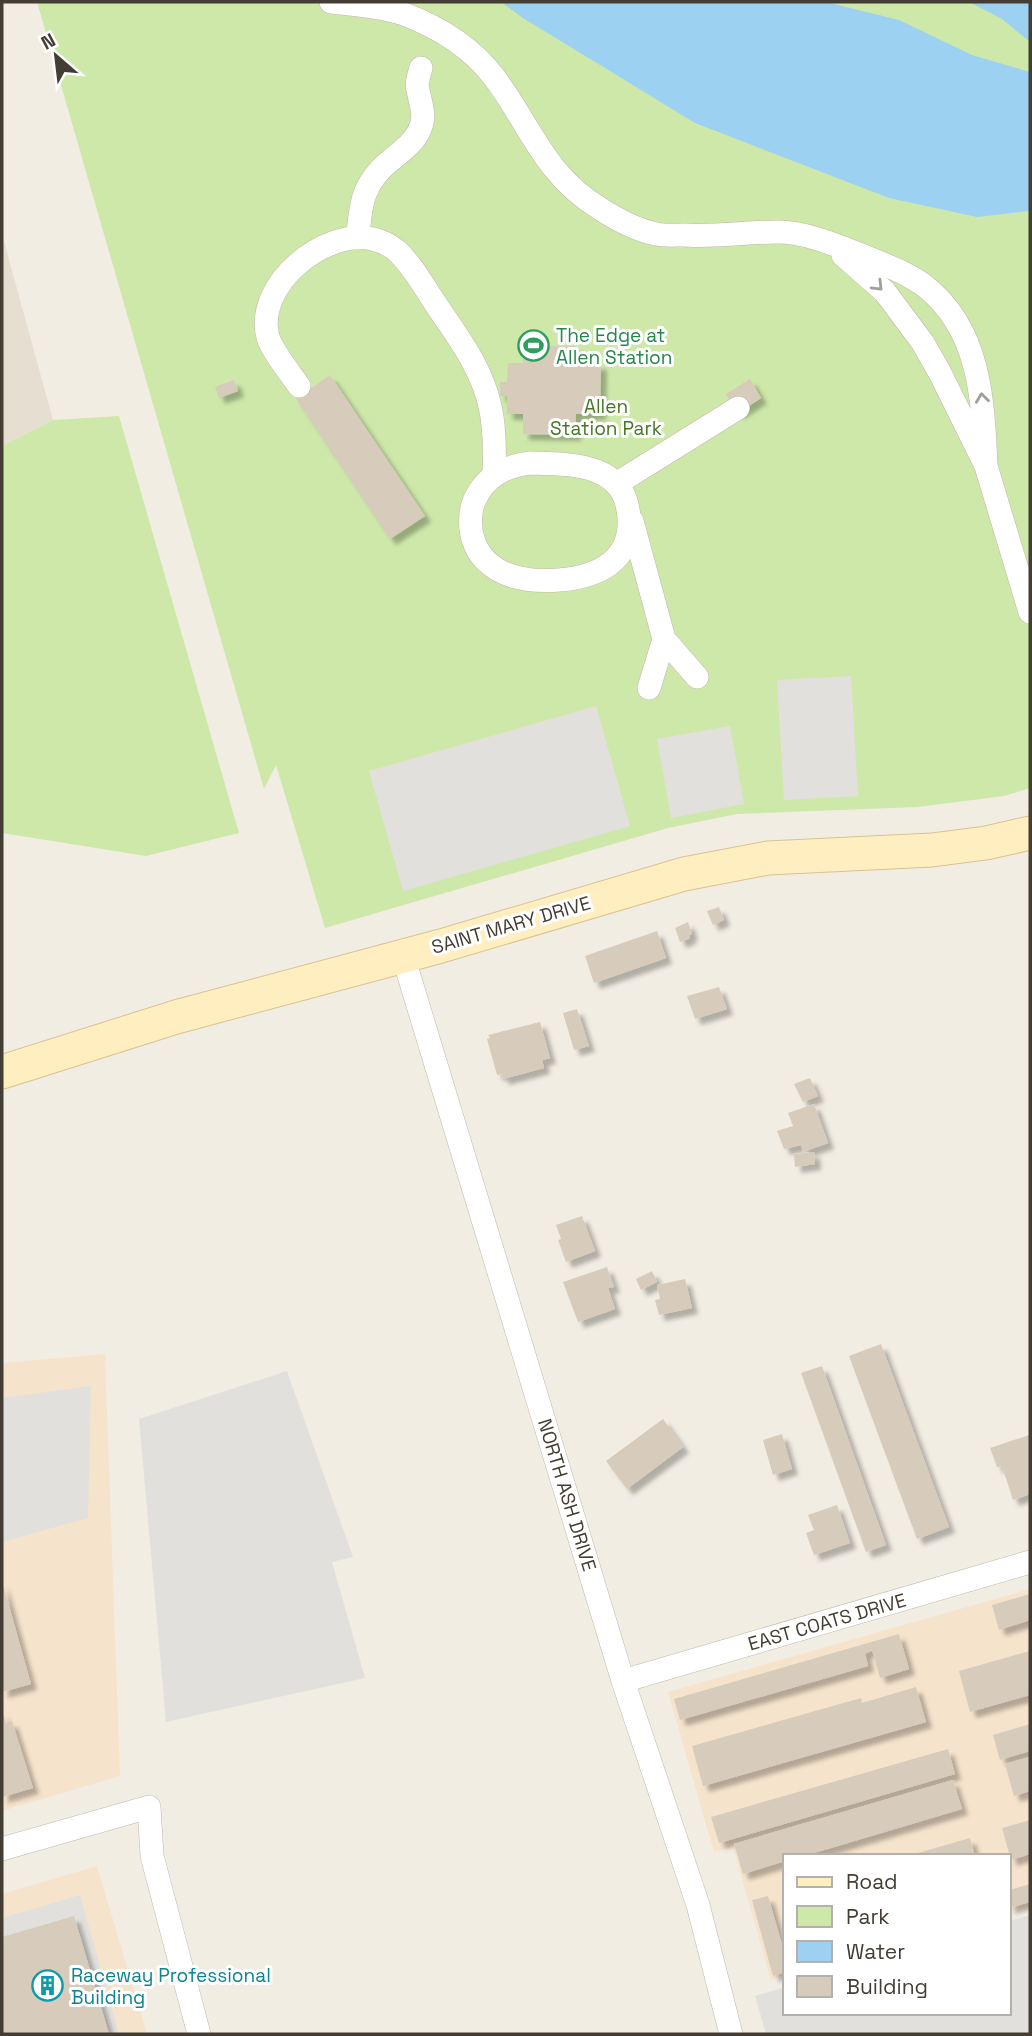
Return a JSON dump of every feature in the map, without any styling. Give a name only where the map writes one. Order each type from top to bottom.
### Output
[{"type":"street","points":[[331,2],[403,14],[453,38],[477,58],[494,78],[546,160],[567,184],[586,200],[617,219],[657,234],[713,237],[780,232],[827,242],[897,269],[925,286],[947,307],[969,345],[979,380],[986,466]]},
{"type":"street","points":[[358,238],[360,205],[367,188],[376,174],[411,143],[419,131],[423,118],[423,104],[418,90],[421,68]]},
{"type":"street","points":[[299,386],[268,339],[267,315],[274,291],[289,271],[332,243],[358,238],[374,239],[394,248],[409,264],[475,363],[490,406],[495,444],[494,475]]},
{"type":"street","points":[[827,242],[862,270],[903,313],[940,373],[986,466],[1030,612]]},
{"type":"street","points":[[616,484],[738,408]]},
{"type":"street","points":[[628,506],[630,519],[627,537],[620,554],[607,567],[591,575],[550,581],[509,576],[493,568],[480,555],[473,539],[470,521],[473,503],[481,487],[494,475],[511,466],[530,463],[570,464],[587,466],[603,473],[616,484],[628,506],[664,639],[697,677]]},
{"type":"street","points":[[649,688],[664,639]]},
{"type":"street","name":"SAINT MARY DRIVE","points":[[2,1072],[176,1017],[403,956],[684,874],[768,859],[932,850],[986,843],[1030,833]]},
{"type":"street","name":"NORTH ASH DRIVE","points":[[403,956],[623,1681],[698,1905],[731,2034]]},
{"type":"street","name":"EAST COATS DRIVE","points":[[623,1681],[1030,1562]]},
{"type":"street","points":[[2,1849],[149,1807],[152,1856],[199,2034]]},
{"type":"shaded area","points":[[2,234],[53,420],[2,446]]},
{"type":"shaded area","points":[[851,676],[858,796],[784,800],[777,680]]},
{"type":"shaded area","points":[[596,706],[630,826],[403,891],[369,771]]},
{"type":"shaded area","points":[[730,726],[744,804],[671,818],[657,739]]},
{"type":"shaded area","points":[[105,1354],[120,1776],[2,1811],[2,1363]]},
{"type":"shaded area","points":[[287,1371],[353,1557],[332,1562],[365,1678],[166,1722],[139,1419]]},
{"type":"shaded area","points":[[91,1386],[88,1518],[2,1542],[2,1398]]},
{"type":"shaded area","points":[[1030,1589],[1030,1906],[1011,1911],[1011,1854],[783,1854],[783,1976],[771,1980],[733,1847],[714,1852],[668,1692]]},
{"type":"shaded area","points":[[97,1866],[147,2034],[2,2034],[2,1894]]},
{"type":"shaded area","name":"Raceway Professional Building","points":[[80,1895],[119,2034],[2,2034],[2,1918]]},
{"type":"shaded area","points":[[1030,1915],[1030,2034],[766,2034],[755,1996],[783,1988],[783,2015],[1011,2015],[1011,1920]]},
{"type":"green space","name":"Allen Station Park","points":[[37,2],[1030,2],[1030,788],[1004,796],[918,807],[737,814],[668,828],[325,928],[276,765],[264,789]]},
{"type":"green space","points":[[119,416],[239,833],[146,856],[2,833],[2,446],[53,420]]},
{"type":"water","points":[[501,2],[826,2],[899,20],[972,55],[1030,72],[1030,211],[977,217],[889,198],[695,123]]},
{"type":"water","points":[[969,2],[1030,2],[1030,42],[1002,19]]},
{"type":"building","points":[[523,346],[576,346],[576,363],[601,364],[600,414],[576,414],[575,435],[523,434],[523,414],[507,414],[507,396],[500,396],[500,382],[507,382],[508,363],[523,363]]},
{"type":"building","points":[[330,375],[425,516],[390,539],[296,399]]},
{"type":"building","points":[[750,379],[761,398],[738,413],[726,394]]},
{"type":"building","points":[[234,380],[238,391],[219,398],[215,387]]},
{"type":"building","points":[[719,907],[724,920],[713,925],[707,911]]},
{"type":"building","points":[[688,922],[692,934],[689,935],[690,938],[680,942],[675,928]]},
{"type":"building","points":[[657,931],[666,958],[594,983],[585,956]]},
{"type":"building","points":[[719,987],[727,1009],[695,1019],[687,996]]},
{"type":"building","points":[[577,1009],[589,1046],[574,1050],[563,1013]]},
{"type":"building","points":[[540,1022],[550,1058],[542,1060],[544,1068],[503,1079],[502,1074],[497,1075],[488,1035]]},
{"type":"building","points":[[810,1078],[818,1096],[803,1102],[794,1084]]},
{"type":"building","points":[[814,1104],[828,1143],[803,1152],[801,1145],[784,1149],[777,1131],[793,1126],[788,1113]]},
{"type":"building","points":[[814,1152],[815,1164],[795,1167],[794,1154]]},
{"type":"building","points":[[582,1216],[595,1251],[566,1262],[556,1225]]},
{"type":"building","points":[[607,1267],[614,1287],[608,1288],[615,1309],[578,1322],[563,1282]]},
{"type":"building","points":[[652,1271],[657,1282],[641,1290],[636,1279]]},
{"type":"building","points":[[685,1279],[692,1308],[659,1315],[655,1300],[660,1299],[657,1285]]},
{"type":"building","points":[[881,1344],[949,1527],[917,1539],[849,1356]]},
{"type":"building","points":[[822,1366],[886,1545],[866,1552],[801,1373]]},
{"type":"building","points":[[663,1419],[683,1447],[627,1489],[606,1461]]},
{"type":"building","points":[[782,1434],[792,1469],[773,1475],[763,1440]]},
{"type":"building","points":[[1029,1435],[1030,1494],[1013,1500],[1002,1466],[997,1467],[990,1448]]},
{"type":"building","points":[[837,1505],[850,1543],[814,1555],[806,1533],[814,1530],[808,1515]]},
{"type":"building","points":[[2,1581],[31,1684],[2,1692]]},
{"type":"building","points":[[1030,1594],[1030,1620],[999,1630],[992,1605]]},
{"type":"building","points":[[899,1634],[909,1669],[880,1678],[872,1650],[865,1653],[868,1666],[680,1720],[674,1699]]},
{"type":"building","points":[[1030,1651],[1030,1695],[970,1712],[959,1671]]},
{"type":"building","points":[[916,1687],[926,1722],[703,1786],[692,1746],[861,1698],[862,1703]]},
{"type":"building","points":[[2,1710],[6,1723],[12,1721],[33,1788],[2,1797]]},
{"type":"building","points":[[1030,1724],[1030,1751],[1000,1760],[993,1735]]},
{"type":"building","points":[[948,1749],[955,1774],[719,1843],[711,1817]]},
{"type":"building","points":[[1030,1757],[1030,1791],[1014,1796],[1005,1764]]},
{"type":"building","points":[[953,1780],[962,1809],[811,1854],[783,1854],[783,1862],[743,1874],[734,1844]]},
{"type":"building","points":[[1030,1820],[1030,1854],[1011,1860],[1002,1828]]},
{"type":"building","points":[[970,1838],[974,1854],[914,1854]]},
{"type":"building","points":[[1030,1884],[1030,1902],[1011,1907],[1011,1889]]},
{"type":"building","points":[[768,1896],[783,1948],[783,1973],[773,1976],[752,1900]]},
{"type":"building","name":"Raceway Professional Building","points":[[74,1916],[109,2034],[2,2034],[2,1937]]},
{"type":"place","name":"The Edge at Allen Station","points":[[533,346]]},
{"type":"place","name":"Raceway Professional Building","points":[[48,1986]]}]
